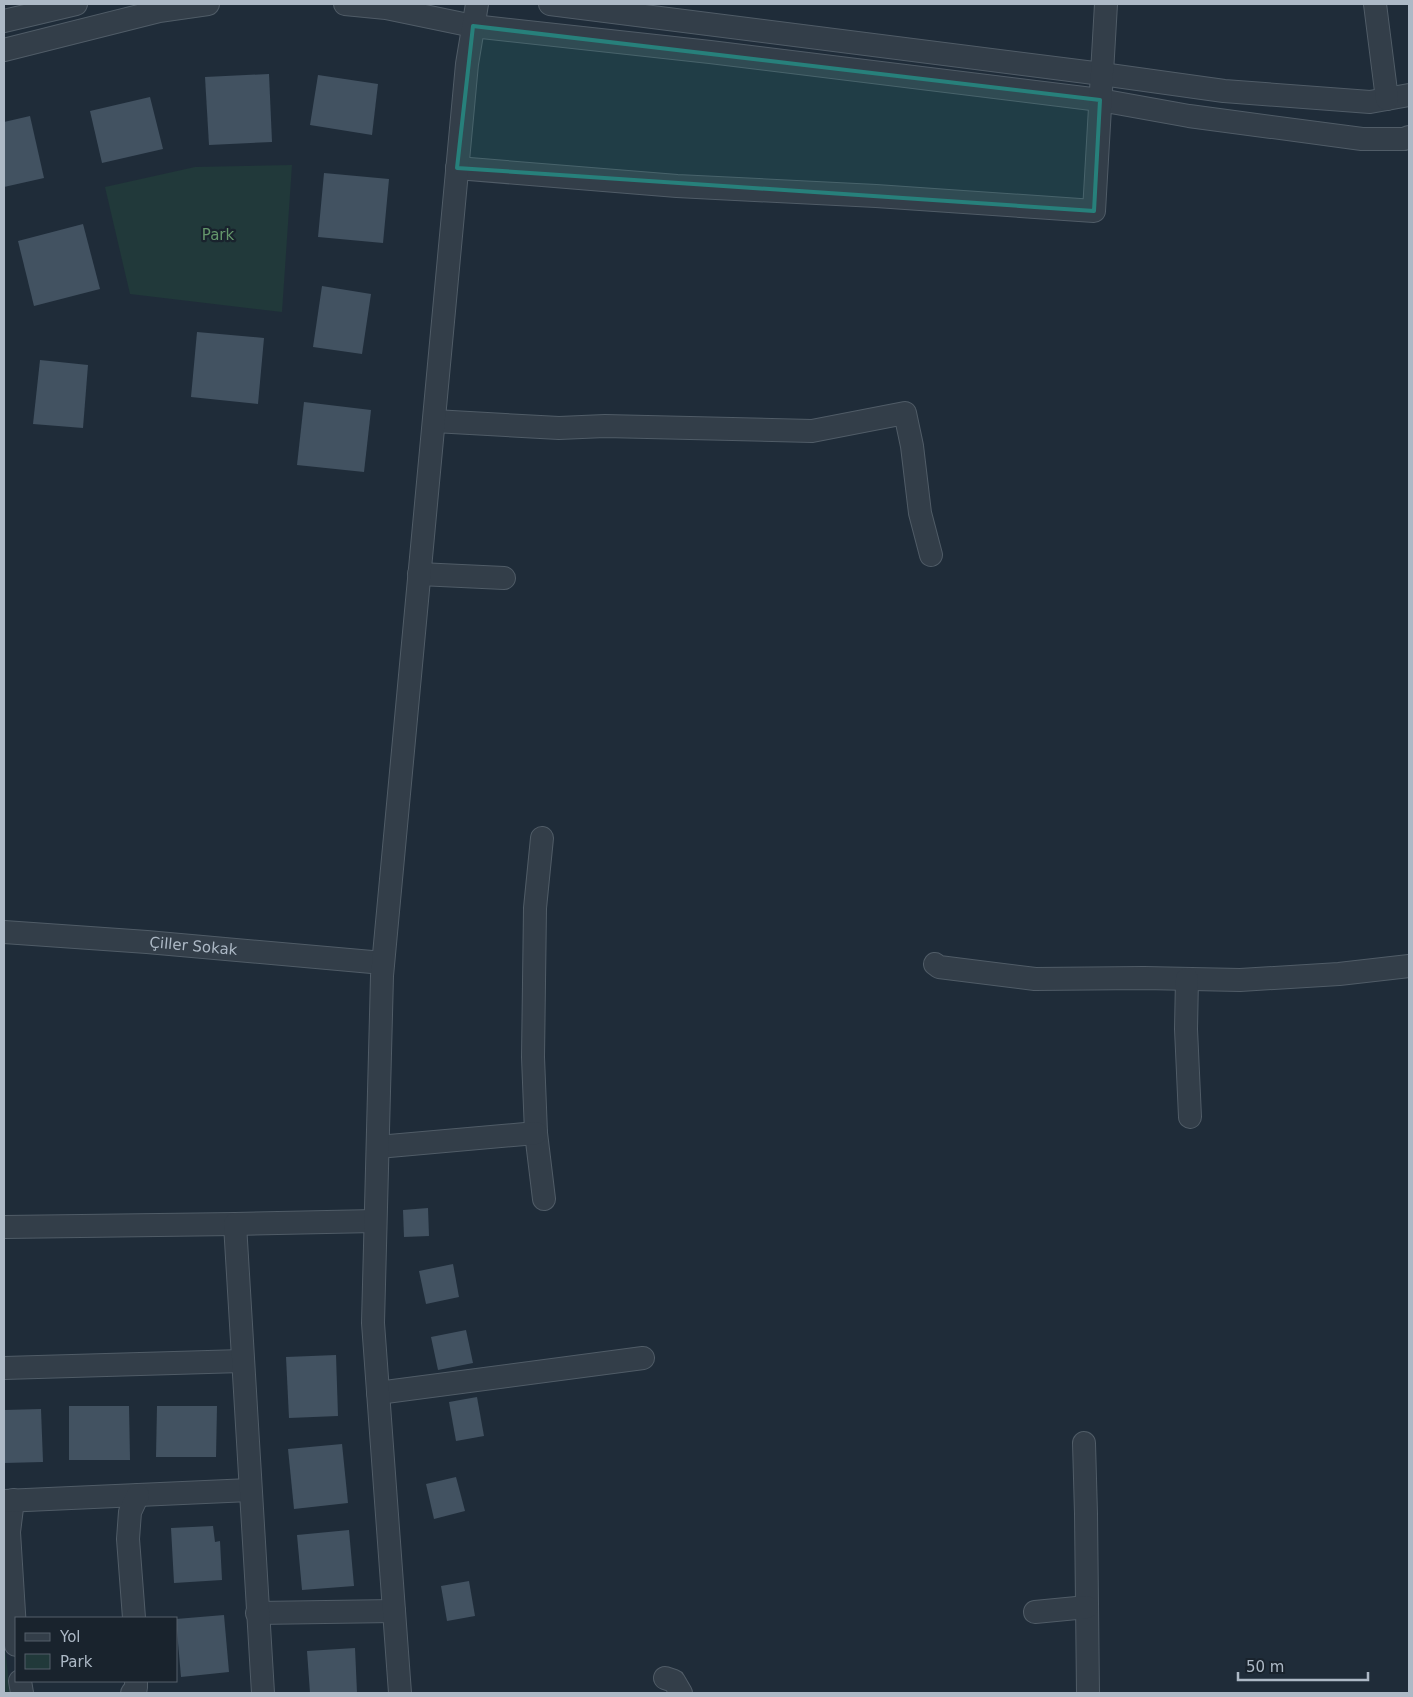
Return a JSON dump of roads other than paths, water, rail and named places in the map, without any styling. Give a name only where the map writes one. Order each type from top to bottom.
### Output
[{"type":"street","points":[[4,21],[76,4]]},
{"type":"street","points":[[4,50],[159,11],[208,4]]},
{"type":"street","points":[[345,4],[386,8],[473,26],[710,52],[1100,100],[1189,116],[1362,139],[1404,140],[1409,138]]},
{"type":"street","points":[[400,1693],[373,1323],[383,963],[467,64],[477,4]]},
{"type":"street","points":[[550,4],[1224,91],[1370,102],[1409,95]]},
{"type":"street","points":[[457,168],[677,186],[876,196],[1094,211],[1106,4]]},
{"type":"street","points":[[1374,4],[1387,99]]},
{"type":"street","points":[[434,421],[559,428],[605,426],[812,431],[905,413],[912,446],[920,513],[930,555]]},
{"type":"street","points":[[419,574],[504,578]]},
{"type":"street","points":[[542,838],[535,908],[536,946],[533,1057],[536,1133],[544,1199]]},
{"type":"street","name":"Çiller Sokak","points":[[4,932],[147,942],[383,963]]},
{"type":"street","points":[[935,964],[939,967],[1035,979],[1240,980],[1339,974],[1409,966]]},
{"type":"street","points":[[1187,979],[1186,1029],[1190,1117]]},
{"type":"street","points":[[378,1147],[536,1133]]},
{"type":"street","points":[[4,1227],[375,1221]]},
{"type":"street","points":[[235,1224],[263,1693]]},
{"type":"street","points":[[378,1393],[643,1358]]},
{"type":"street","points":[[4,1368],[242,1361]]},
{"type":"street","points":[[1084,1443],[1088,1693]]},
{"type":"street","points":[[15,1629],[9,1500],[250,1490]]},
{"type":"street","points":[[134,1617],[128,1539],[130,1512],[138,1495]]},
{"type":"street","points":[[1035,1612],[1087,1608]]},
{"type":"street","points":[[257,1613],[394,1611]]},
{"type":"street","points":[[666,1678],[674,1681],[681,1693]]},
{"type":"park label","name":"Park","points":[[218,235]]}]
